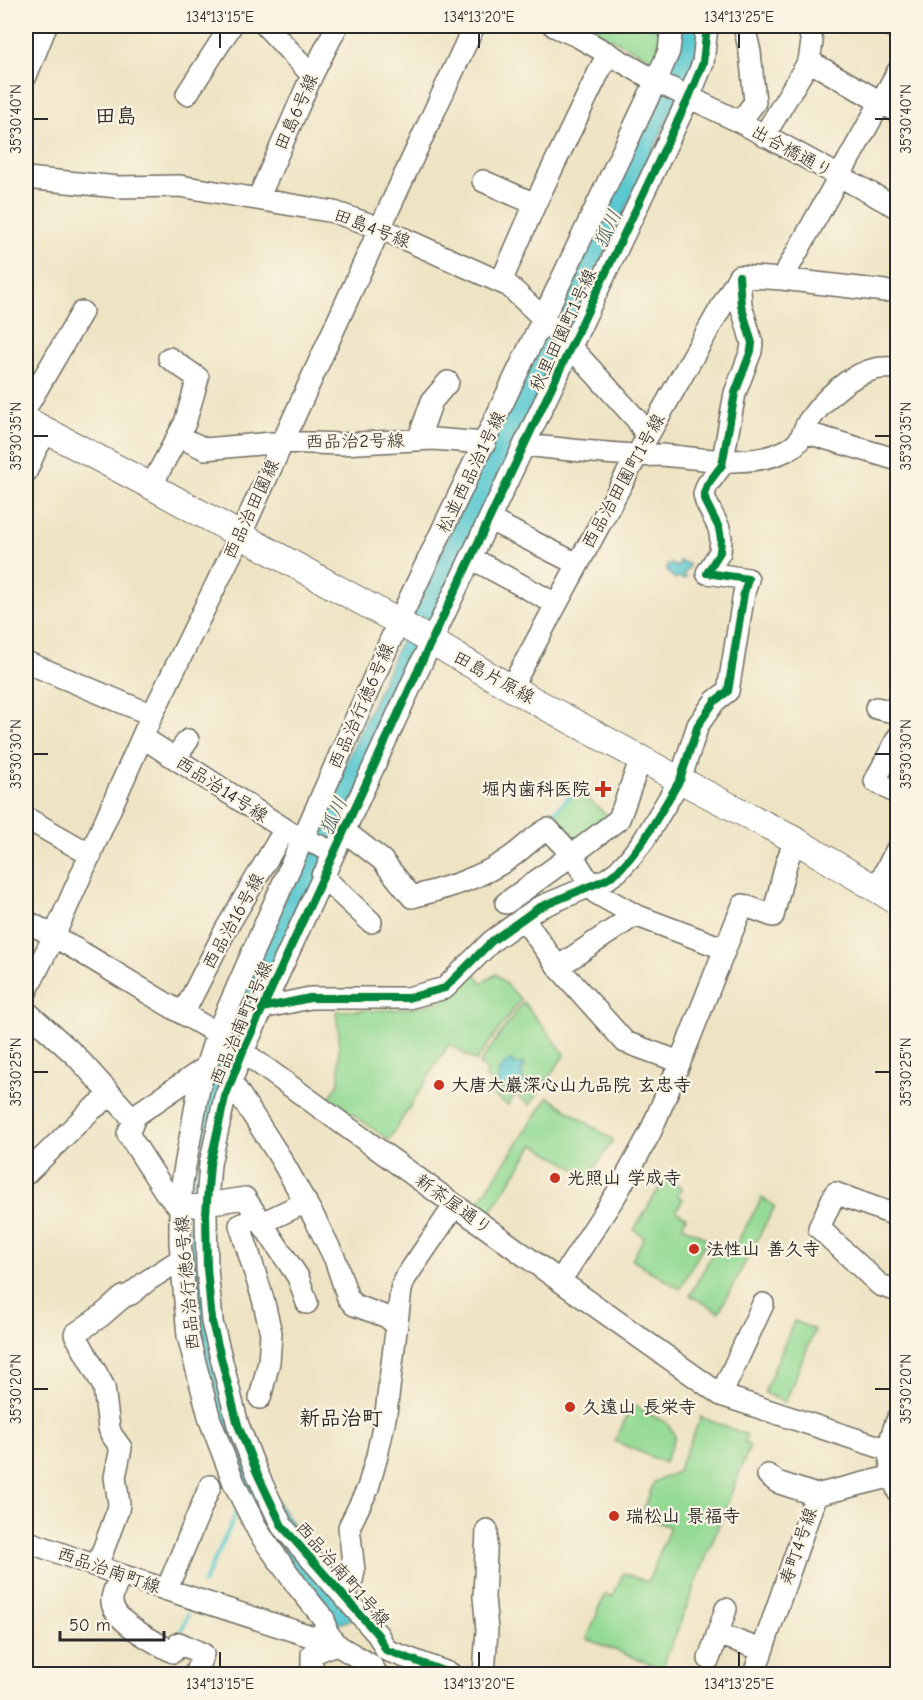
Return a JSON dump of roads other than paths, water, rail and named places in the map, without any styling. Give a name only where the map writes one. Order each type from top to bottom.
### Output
[{"type":"main road","name":"田島片原線","points":[[33,437],[151,486],[511,688],[795,840],[897,902]]},
{"type":"street","points":[[187,94],[231,26]]},
{"type":"street","points":[[266,26],[312,75]]},
{"type":"street","name":"田島6号線","points":[[258,199],[312,75],[337,26]]},
{"type":"street","name":"西品治田園線","points":[[26,992],[91,855],[152,715],[240,536],[474,26]]},
{"type":"street","points":[[554,26],[580,31],[608,53],[658,82]]},
{"type":"street","name":"松並西品治1号線","points":[[400,624],[658,82],[669,51],[672,26]]},
{"type":"street","name":"秋里田園町1号線","points":[[430,641],[525,445],[703,63],[707,26]]},
{"type":"street","points":[[740,122],[755,102],[750,52],[744,26]]},
{"type":"street","points":[[764,136],[809,61],[812,42],[808,26]]},
{"type":"street","points":[[891,26],[897,29]]},
{"type":"street","points":[[26,76],[38,29]]},
{"type":"street","points":[[501,282],[535,204],[608,53]]},
{"type":"street","points":[[809,61],[888,107]]},
{"type":"street","points":[[782,279],[838,176],[888,107],[897,71]]},
{"type":"street","name":"出合橋通り","points":[[658,82],[740,122],[897,208]]},
{"type":"street","name":"田島4号線","points":[[26,178],[118,188],[180,186],[334,212],[380,228],[509,286],[570,346],[637,420],[647,436]]},
{"type":"street","points":[[483,181],[535,204]]},
{"type":"street","points":[[262,1008],[310,998],[408,998],[445,988],[492,940],[537,908],[613,875],[629,859],[644,840],[680,780],[698,725],[715,701],[728,691],[748,579],[707,573],[720,552],[721,539],[719,528],[704,494],[723,460],[735,393],[751,351],[752,343],[741,305],[738,276],[885,291]]},
{"type":"street","name":"西品治田園町1号線","points":[[511,688],[647,436],[738,276]]},
{"type":"street","points":[[26,408],[82,312]]},
{"type":"street","points":[[151,486],[185,423],[198,378],[169,358]]},
{"type":"street","points":[[525,445],[636,456],[660,455],[723,460],[761,459],[790,449],[801,440],[807,424],[819,407],[857,375],[875,369],[897,368]]},
{"type":"street","points":[[418,440],[432,401],[448,382]]},
{"type":"street","points":[[804,432],[897,460]]},
{"type":"street","name":"西品治2号線","points":[[178,436],[205,449],[282,442],[341,444],[433,439],[485,443]]},
{"type":"street","points":[[26,472],[33,437]]},
{"type":"street","points":[[490,519],[577,564]]},
{"type":"street","points":[[471,558],[556,604]]},
{"type":"street","name":"西品治行徳6号線","points":[[335,1644],[326,1630],[324,1619],[259,1533],[234,1483],[210,1420],[188,1336],[182,1259],[194,1206],[182,1183],[199,1088],[217,1033],[251,957],[298,837],[400,624]]},
{"type":"street","name":"西品治南町1号線","points":[[430,641],[343,830],[331,851],[322,876],[243,1051],[225,1097],[210,1164],[194,1206],[207,1268],[212,1322],[238,1425],[282,1526],[378,1635],[386,1650],[451,1674]]},
{"type":"street","points":[[26,662],[152,715]]},
{"type":"street","points":[[876,708],[897,712]]},
{"type":"street","name":"西品治14号線","points":[[142,737],[298,837],[331,851]]},
{"type":"street","points":[[897,737],[875,781],[897,794]]},
{"type":"street","points":[[175,758],[188,740]]},
{"type":"street","points":[[506,903],[619,819],[641,758]]},
{"type":"street","points":[[26,818],[91,855]]},
{"type":"street","points":[[343,830],[382,860],[412,897],[449,887],[487,871],[510,858],[548,829],[572,855],[596,893],[635,915],[725,949]]},
{"type":"street","name":"西品治16号線","points":[[183,1014],[226,929],[298,837]]},
{"type":"street","points":[[560,1281],[617,1193],[650,1133],[743,905],[772,916],[795,840]]},
{"type":"street","points":[[876,889],[897,848]]},
{"type":"street","points":[[322,876],[370,921]]},
{"type":"street","points":[[558,968],[635,915]]},
{"type":"street","points":[[523,918],[558,968],[625,1042],[680,1062]]},
{"type":"street","name":"新茶屋通り","points":[[26,921],[217,1033],[721,1395],[893,1452]]},
{"type":"street","points":[[251,957],[279,970]]},
{"type":"street","points":[[26,1011],[75,1055],[134,1120]]},
{"type":"street","points":[[205,1068],[136,1115],[128,1134],[166,1193],[194,1206],[245,1198],[298,1277],[307,1303]]},
{"type":"street","points":[[231,1081],[281,1159],[326,1239],[348,1298],[354,1305],[387,1317],[396,1325]]},
{"type":"street","points":[[26,1174],[91,1110],[112,1095]]},
{"type":"street","points":[[897,1216],[835,1193],[819,1228],[880,1285],[897,1291]]},
{"type":"street","points":[[260,1398],[269,1362],[271,1333],[240,1225],[260,1220],[306,1202]]},
{"type":"street","points":[[344,1596],[352,1581],[354,1571],[349,1527],[364,1496],[377,1456],[386,1413],[398,1301],[404,1280],[455,1205]]},
{"type":"street","points":[[97,1566],[118,1510],[116,1477],[121,1448],[109,1428],[104,1387],[75,1334],[123,1297],[131,1294],[182,1259]]},
{"type":"street","points":[[721,1395],[763,1304]]},
{"type":"street","points":[[895,1484],[892,1433],[897,1418]]},
{"type":"street","points":[[768,1475],[777,1482],[816,1495]]},
{"type":"street","name":"寿町4号線","points":[[754,1674],[816,1495],[895,1484]]},
{"type":"street","points":[[166,1590],[210,1486]]},
{"type":"street","points":[[484,1674],[487,1630],[484,1597],[487,1530]]},
{"type":"street","name":"西品治南町線","points":[[26,1541],[166,1590],[433,1674]]},
{"type":"street","points":[[121,1575],[112,1600],[115,1612],[142,1635],[173,1652],[179,1642],[203,1654],[195,1674]]},
{"type":"street","points":[[709,1659],[726,1609]]},
{"type":"street","points":[[718,1634],[762,1650]]},
{"type":"street","points":[[312,1674],[312,1654],[335,1644],[371,1665],[377,1674]]},
{"type":"water","name":"狐川","points":[[678,26],[703,26],[700,50],[391,708],[203,1178],[238,1441],[354,1619],[338,1624],[306,1589],[239,1481],[197,1344],[189,1282],[189,1181],[216,1058],[226,1029]]},
{"type":"water","points":[[679,561],[689,564],[689,567],[684,574],[686,578],[675,579],[667,571],[667,565],[678,567]]},
{"type":"water","points":[[511,1060],[515,1065],[523,1063],[525,1066],[521,1073],[525,1087],[518,1094],[512,1093],[507,1087],[502,1090],[499,1087],[499,1071]]},
{"type":"waterway","points":[[547,820],[571,795],[580,793]]},
{"type":"waterway","points":[[203,1584],[237,1508]]},
{"type":"waterway","points":[[179,1636],[188,1615]]},
{"type":"place","name":"堀内歯科医院","points":[[603,789]]},
{"type":"place","name":"大唐大巖深心山九品院 玄忠寺","points":[[439,1085]]},
{"type":"place","name":"光照山 学成寺","points":[[555,1178]]},
{"type":"place","name":"法性山 善久寺","points":[[694,1249]]},
{"type":"place","name":"久遠山 長栄寺","points":[[570,1407]]},
{"type":"place","name":"瑞松山 景福寺","points":[[614,1516]]},
{"type":"district","name":"田島","points":[[116,116]]},
{"type":"district","name":"新品治町","points":[[341,1418]]}]
